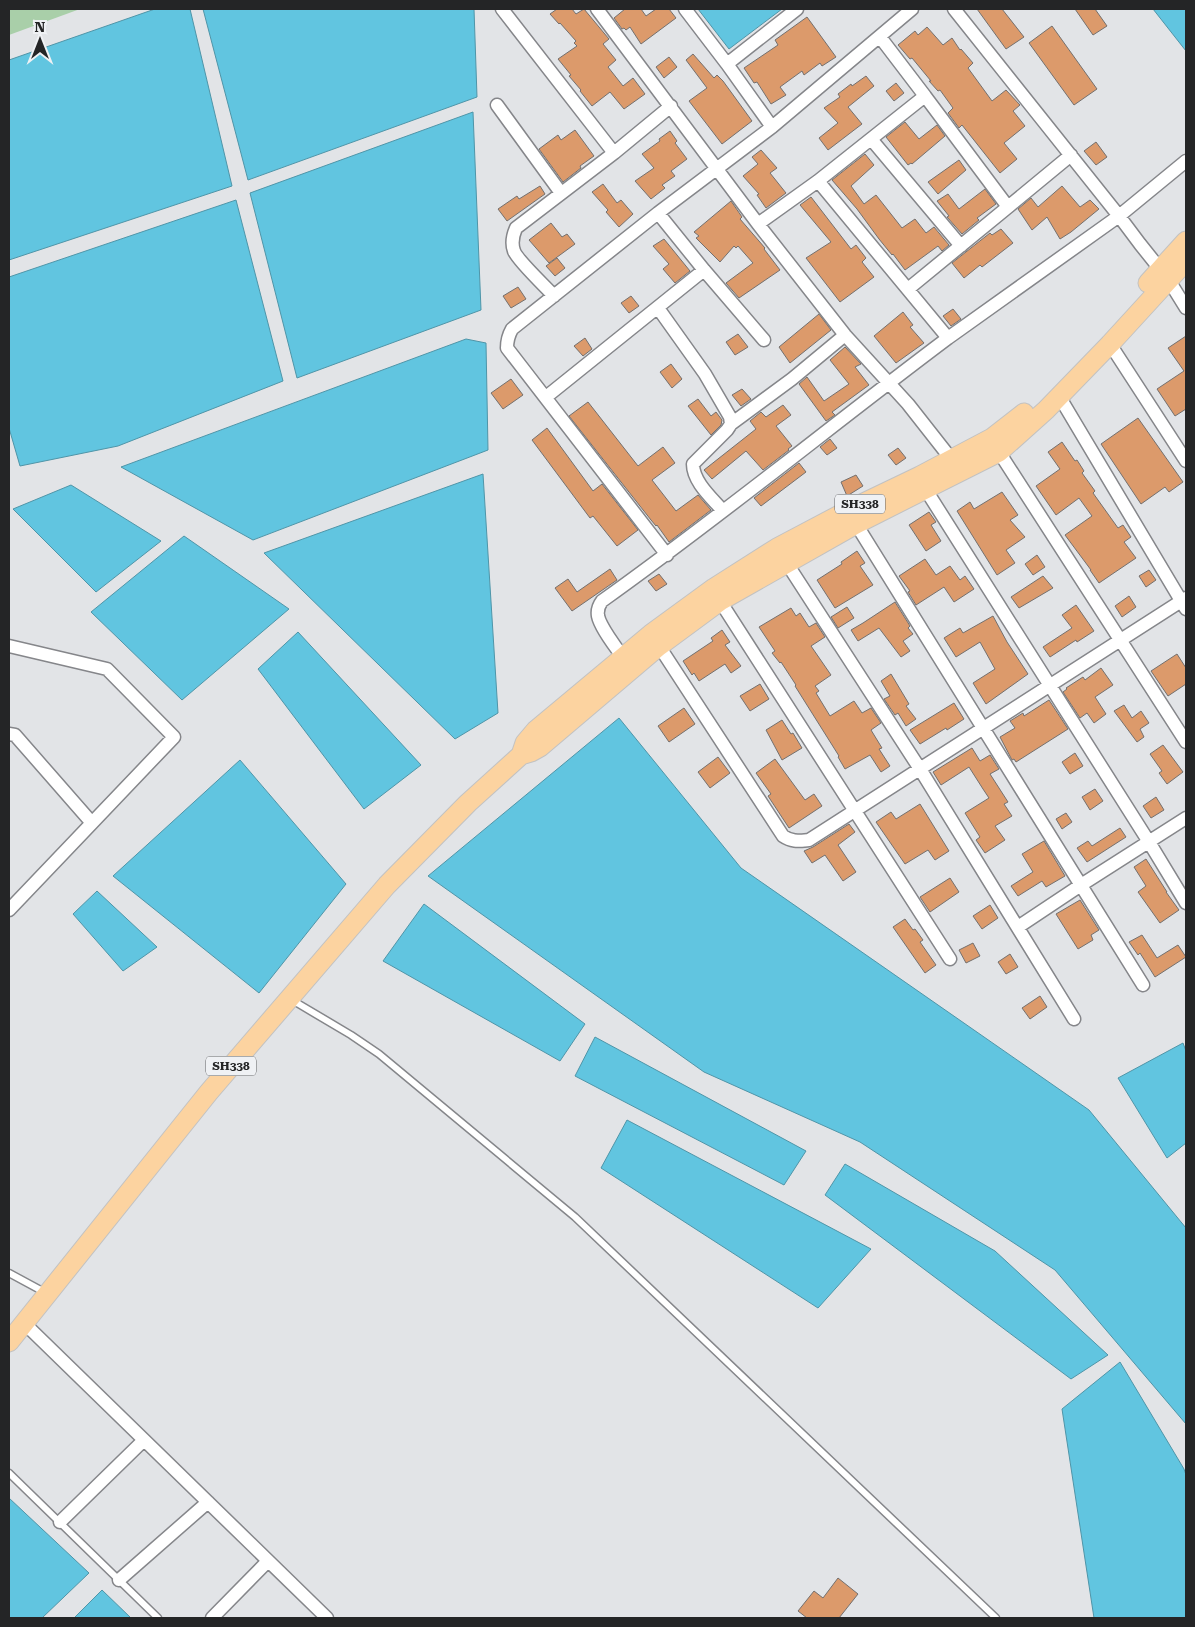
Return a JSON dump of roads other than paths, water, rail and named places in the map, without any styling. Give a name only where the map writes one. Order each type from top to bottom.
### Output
[{"type":"main road","name":"SH338","points":[[9,1342],[209,1092],[387,885],[483,788],[521,755],[540,747],[659,646],[720,600],[856,524],[999,452],[1046,410],[1110,344],[1165,274],[1186,241]]},
{"type":"main road","name":"SH338","points":[[521,755],[525,743],[536,730],[623,657],[686,608],[777,548],[849,510],[952,460],[1001,432],[1038,401],[1165,274],[1186,261]]},
{"type":"street","points":[[502,9],[614,153]]},
{"type":"street","points":[[597,9],[758,224],[845,335],[908,404],[952,460]]},
{"type":"street","points":[[685,9],[772,127]]},
{"type":"street","points":[[727,64],[797,9]]},
{"type":"street","points":[[667,555],[506,348],[506,341],[512,329],[658,212],[772,127],[912,9]]},
{"type":"street","points":[[954,9],[1165,274],[1186,308]]},
{"type":"street","points":[[880,36],[1008,207]]},
{"type":"street","points":[[758,224],[818,181],[925,96]]},
{"type":"street","points":[[497,105],[561,193]]},
{"type":"street","points":[[554,296],[515,253],[512,243],[516,228],[614,153],[670,106]]},
{"type":"street","points":[[871,138],[961,246]]},
{"type":"street","points":[[908,289],[1071,155]]},
{"type":"street","points":[[623,657],[598,617],[602,601],[667,555],[948,338],[1123,221],[1184,170]]},
{"type":"street","points":[[818,181],[948,338]]},
{"type":"street","points":[[658,212],[704,270],[764,340]]},
{"type":"street","points":[[546,397],[704,270]]},
{"type":"street","points":[[658,308],[705,374],[727,410],[731,424]]},
{"type":"street","points":[[723,511],[696,478],[693,464],[731,424],[792,379],[845,335]]},
{"type":"street","points":[[1110,344],[1186,461]]},
{"type":"street","points":[[659,646],[783,836],[796,842],[809,840],[1120,641],[1185,603],[1059,396]]},
{"type":"street","points":[[999,452],[1186,742]]},
{"type":"street","points":[[926,490],[1186,903]]},
{"type":"street","points":[[856,524],[1142,985]]},
{"type":"street","points":[[786,562],[920,769],[1074,1018]]},
{"type":"street","points":[[720,600],[950,959]]},
{"type":"street","points":[[9,646],[107,669],[174,736],[9,910]]},
{"type":"street","points":[[9,734],[15,734],[92,823]]},
{"type":"street","points":[[1018,927],[1186,818]]},
{"type":"street","points":[[24,1323],[327,1618]]},
{"type":"street","points":[[60,1522],[144,1440]]},
{"type":"street","points":[[119,1580],[208,1502]]},
{"type":"street","points":[[212,1618],[268,1561]]},
{"type":"lane","points":[[290,998],[379,1054],[576,1217],[996,1618]]},
{"type":"lane","points":[[9,1273],[47,1294]]},
{"type":"lane","points":[[9,1473],[158,1618]]},
{"type":"water","points":[[155,9],[190,9],[232,186],[9,260],[9,60]]},
{"type":"water","points":[[203,9],[474,9],[477,97],[248,180]]},
{"type":"water","points":[[698,9],[782,9],[729,49]]},
{"type":"water","points":[[1153,9],[1186,9],[1186,51]]},
{"type":"water","points":[[473,112],[481,310],[297,378],[250,193]]},
{"type":"water","points":[[236,200],[283,381],[118,446],[20,466],[9,428],[9,277]]},
{"type":"water","points":[[466,339],[486,343],[488,450],[253,540],[121,467]]},
{"type":"water","points":[[483,474],[498,713],[455,739],[264,553]]},
{"type":"water","points":[[71,485],[161,541],[96,592],[13,509]]},
{"type":"water","points":[[184,536],[289,609],[182,700],[91,612]]},
{"type":"water","points":[[298,632],[421,765],[364,809],[258,669]]},
{"type":"water","points":[[619,718],[741,868],[1089,1110],[1186,1228],[1186,1424],[1055,1270],[860,1142],[704,1072],[428,876]]},
{"type":"water","points":[[240,760],[346,884],[259,993],[113,876]]},
{"type":"water","points":[[97,891],[157,947],[123,971],[73,914]]},
{"type":"water","points":[[424,904],[585,1024],[560,1061],[383,961]]},
{"type":"water","points":[[595,1037],[806,1151],[784,1185],[575,1076]]},
{"type":"water","points":[[1183,1043],[1186,1051],[1186,1143],[1167,1158],[1118,1078]]},
{"type":"water","points":[[627,1120],[871,1249],[818,1308],[601,1168]]},
{"type":"water","points":[[845,1164],[995,1251],[1108,1355],[1071,1379],[825,1195]]},
{"type":"water","points":[[1120,1362],[1186,1475],[1186,1618],[1094,1618],[1062,1409]]},
{"type":"water","points":[[9,1498],[89,1573],[42,1618],[9,1618]]},
{"type":"water","points":[[102,1590],[131,1618],[74,1618]]}]
